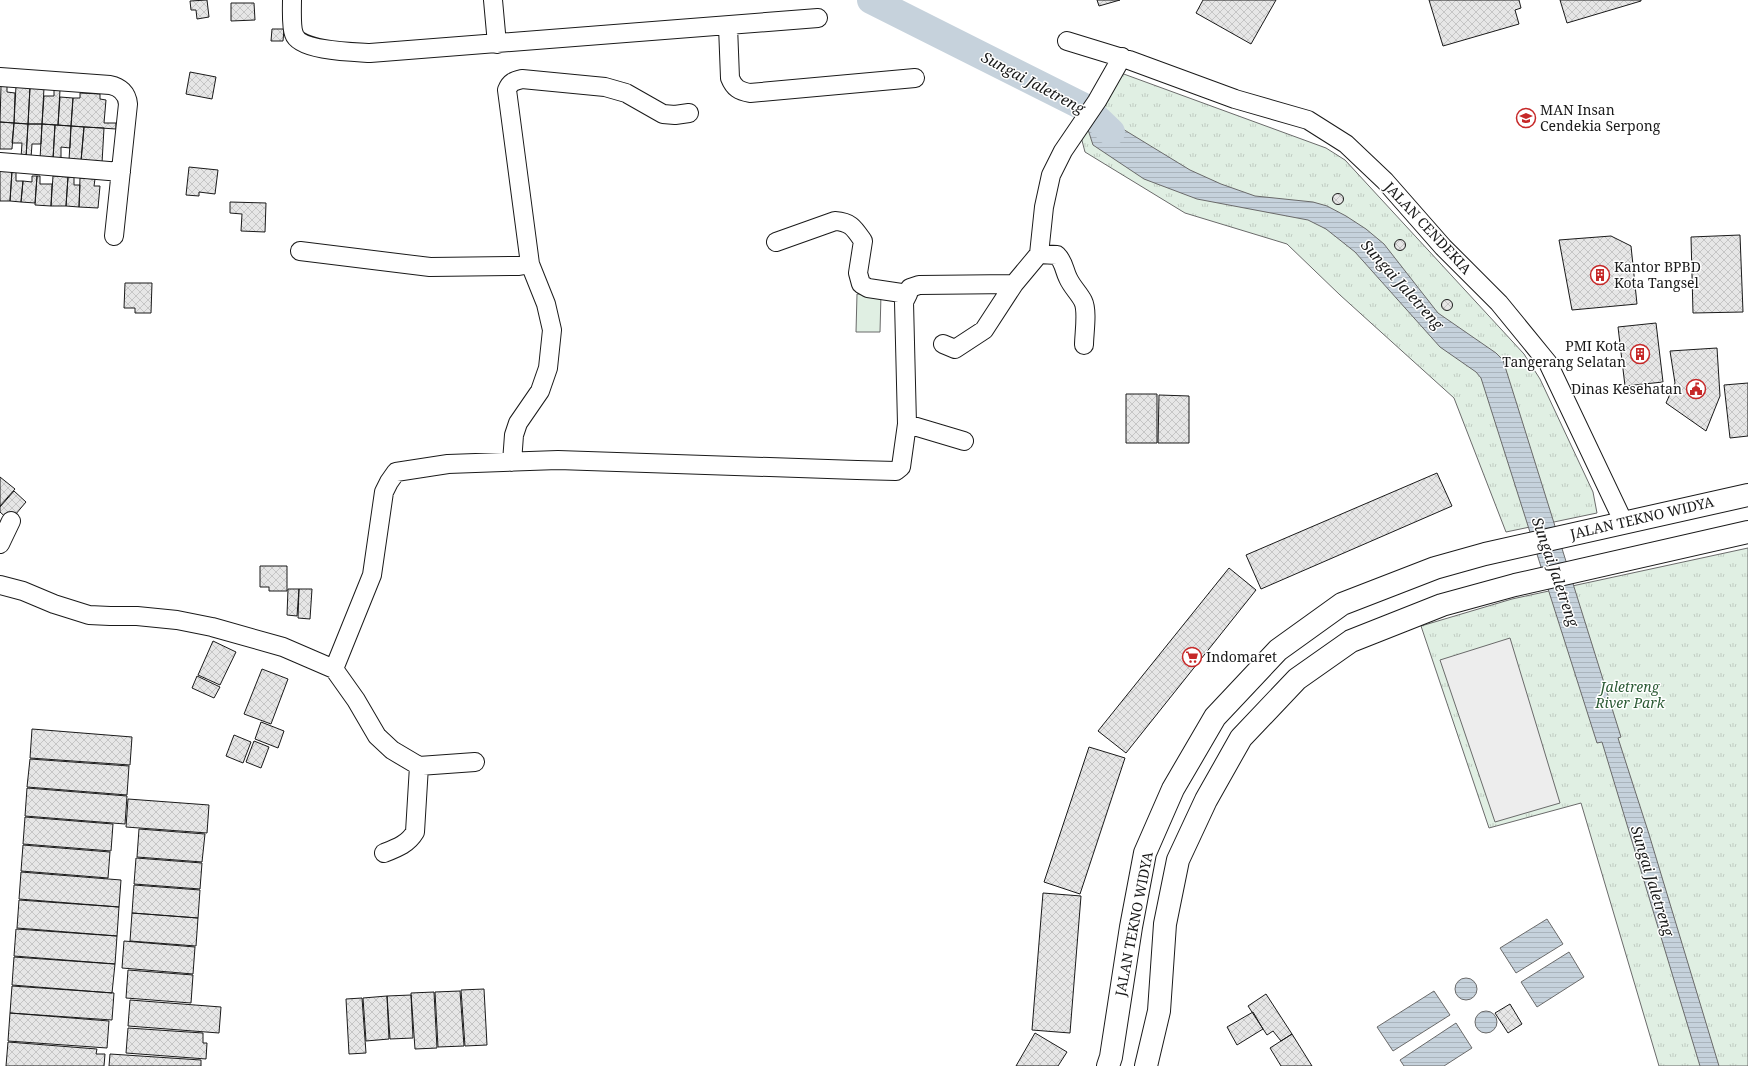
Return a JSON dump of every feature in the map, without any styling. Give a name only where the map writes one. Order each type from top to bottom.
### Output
[{"type":"main road","name":"JALAN TEKNO WIDYA","points":[[1108,1066],[1111,1057],[1131,927],[1146,854],[1173,789],[1216,717],[1278,650],[1342,604],[1435,568],[1510,548],[1748,495]]},
{"type":"main road","points":[[1146,1066],[1159,1011],[1165,924],[1178,860],[1206,800],[1241,738],[1297,679],[1351,641],[1442,605],[1514,585],[1748,532]]},
{"type":"street","points":[[292,0],[294,35],[298,41],[308,46],[370,53],[818,18]]},
{"type":"street","points":[[494,0],[497,44]]},
{"type":"street","points":[[728,26],[730,78],[733,86],[740,91],[750,93],[915,78]]},
{"type":"street","name":"JALAN CENDEKIA","points":[[1067,41],[1122,57],[1235,99],[1308,120],[1346,144],[1385,181],[1444,247],[1499,303],[1548,363],[1624,523]]},
{"type":"street","points":[[943,344],[955,349],[984,330],[1014,284],[1039,254],[1044,207],[1051,175],[1064,151],[1097,101],[1122,57]]},
{"type":"street","points":[[0,77],[110,85],[119,89],[125,95],[128,104],[114,236]]},
{"type":"street","points":[[512,462],[514,435],[518,423],[540,391],[548,368],[552,330],[546,304],[530,264],[507,90],[509,84],[513,81],[522,80],[605,87],[626,92],[663,114],[675,115],[689,113]]},
{"type":"street","points":[[0,162],[121,172]]},
{"type":"street","points":[[776,242],[835,221],[845,222],[855,229],[863,241],[858,273],[861,284],[868,288],[908,294]]},
{"type":"street","points":[[300,251],[430,267],[520,266],[530,264]]},
{"type":"street","points":[[1039,254],[1057,255],[1062,261],[1073,288],[1084,302],[1084,346]]},
{"type":"street","points":[[334,669],[372,575],[384,492],[396,472],[448,464],[558,460],[896,471],[901,467],[903,461],[907,424],[904,302],[910,288],[918,285],[1014,284]]},
{"type":"street","points":[[907,424],[964,441]]},
{"type":"street","points":[[0,544],[11,521]]},
{"type":"street","points":[[0,585],[23,591],[54,604],[89,615],[137,616],[212,627],[283,648],[334,669],[356,700],[377,736],[392,750],[419,766],[474,762]]},
{"type":"street","points":[[384,853],[402,846],[410,840],[415,832],[419,766]]},
{"type":"green space","points":[[1121,73],[1326,148],[1345,160],[1524,354],[1540,379],[1593,492],[1597,513],[1506,532],[1454,398],[1340,295],[1287,244],[1185,213],[1085,152],[1080,133]]},
{"type":"green space","points":[[857,294],[881,294],[880,332],[856,332]]},
{"type":"green space","name":"Jaletreng River Park","points":[[1748,548],[1748,1066],[1659,1066],[1581,803],[1489,828],[1421,626],[1512,599]]},
{"type":"shaded area","points":[[1510,638],[1560,803],[1495,822],[1440,660]]},
{"type":"water","points":[[1091,101],[1112,119],[1113,123],[1190,170],[1221,184],[1255,196],[1313,202],[1327,206],[1346,216],[1366,229],[1384,244],[1438,313],[1496,353],[1503,360],[1621,737],[1618,738],[1648,831],[1719,1066],[1700,1066],[1602,742],[1597,743],[1481,378],[1476,372],[1440,347],[1355,252],[1326,229],[1308,220],[1197,199],[1144,179],[1093,145],[1083,114]]},
{"type":"water","points":[[1547,919],[1563,944],[1516,973],[1500,948]]},
{"type":"water","points":[[1569,952],[1584,977],[1537,1007],[1521,982]]},
{"type":"water","points":[[1466,978],[1474,981],[1477,989],[1474,997],[1466,1000],[1458,997],[1455,989],[1458,981]]},
{"type":"water","points":[[1434,991],[1450,1015],[1393,1051],[1377,1027]]},
{"type":"water","points":[[1486,1011],[1494,1014],[1497,1022],[1494,1030],[1486,1033],[1478,1030],[1475,1022],[1478,1014]]},
{"type":"water","points":[[1456,1023],[1472,1048],[1444,1066],[1404,1066],[1400,1060]]},
{"type":"building","points":[[207,0],[209,17],[197,19],[196,10],[191,10],[190,1]]},
{"type":"building","points":[[1097,0],[1120,0],[1099,6]]},
{"type":"building","points":[[1203,0],[1276,0],[1251,44],[1196,13]]},
{"type":"building","points":[[1429,0],[1519,0],[1521,8],[1515,10],[1519,24],[1443,46]]},
{"type":"building","points":[[1560,0],[1641,0],[1641,1],[1567,23]]},
{"type":"building","points":[[231,3],[254,3],[255,20],[231,21]]},
{"type":"building","points":[[272,29],[284,29],[283,41],[271,41]]},
{"type":"building","points":[[190,72],[216,77],[212,99],[186,94]]},
{"type":"building","points":[[1,86],[7,86],[7,92],[15,93],[14,123],[0,122]]},
{"type":"building","points":[[16,86],[30,87],[28,124],[14,123]]},
{"type":"building","points":[[30,87],[44,88],[42,124],[28,124]]},
{"type":"building","points":[[54,90],[60,90],[58,125],[42,124],[44,96],[54,96]]},
{"type":"building","points":[[80,93],[100,94],[100,99],[106,100],[104,123],[116,123],[116,129],[71,126],[73,98],[80,98]]},
{"type":"building","points":[[60,97],[73,98],[71,126],[58,125]]},
{"type":"building","points":[[0,122],[14,123],[12,149],[0,149]]},
{"type":"building","points":[[14,123],[28,124],[26,158],[21,158],[22,143],[12,143]]},
{"type":"building","points":[[28,124],[42,124],[41,144],[32,144],[31,158],[26,158]]},
{"type":"building","points":[[42,124],[55,125],[53,159],[40,159]]},
{"type":"building","points":[[55,125],[71,126],[70,148],[61,147],[61,160],[53,159]]},
{"type":"building","points":[[71,126],[84,127],[81,161],[69,160]]},
{"type":"building","points":[[84,127],[104,128],[102,163],[81,161]]},
{"type":"building","points":[[189,167],[218,170],[215,194],[199,192],[199,196],[186,195]]},
{"type":"building","points":[[0,170],[12,171],[10,201],[0,201]]},
{"type":"building","points":[[12,171],[16,171],[16,181],[23,181],[21,202],[10,201]]},
{"type":"building","points":[[32,176],[37,176],[35,203],[21,202],[23,181],[32,182]]},
{"type":"building","points":[[37,176],[40,176],[40,184],[52,184],[51,206],[35,205]]},
{"type":"building","points":[[53,176],[68,177],[66,206],[51,206]]},
{"type":"building","points":[[68,177],[74,177],[74,185],[80,185],[79,207],[66,206]]},
{"type":"building","points":[[80,178],[95,179],[94,186],[100,186],[98,208],[79,207]]},
{"type":"building","points":[[1338,193],[1342,195],[1344,199],[1342,203],[1338,205],[1334,203],[1332,199],[1334,195]]},
{"type":"building","points":[[230,202],[266,203],[265,232],[241,231],[242,214],[230,213]]},
{"type":"building","points":[[1740,235],[1743,312],[1693,313],[1691,237]]},
{"type":"building","name":"Kantor BPBD Kota Tangsel","points":[[1611,236],[1631,246],[1637,304],[1572,310],[1559,240]]},
{"type":"building","points":[[1400,239],[1404,241],[1406,245],[1404,249],[1400,251],[1396,249],[1394,245],[1396,241]]},
{"type":"building","points":[[125,283],[152,283],[151,313],[135,313],[135,308],[124,308]]},
{"type":"building","points":[[1447,299],[1451,301],[1453,305],[1451,309],[1447,311],[1443,309],[1441,305],[1443,301]]},
{"type":"building","name":"PMI Kota Tangerang Selatan","points":[[1656,323],[1663,382],[1625,386],[1618,327]]},
{"type":"building","name":"Dinas Kesehatan","points":[[1717,348],[1720,396],[1706,431],[1666,403],[1675,383],[1670,351]]},
{"type":"building","points":[[1748,383],[1748,436],[1730,438],[1724,385]]},
{"type":"building","points":[[1126,394],[1157,394],[1157,443],[1126,443]]},
{"type":"building","points":[[1159,395],[1189,396],[1189,443],[1158,443]]},
{"type":"building","points":[[1437,473],[1452,506],[1261,589],[1246,555]]},
{"type":"building","points":[[0,477],[15,489],[0,506]]},
{"type":"building","points":[[14,491],[26,502],[10,521],[0,512],[0,507]]},
{"type":"building","points":[[260,566],[287,566],[287,591],[269,591],[269,587],[260,587]]},
{"type":"building","points":[[1229,568],[1256,590],[1126,753],[1098,731]]},
{"type":"building","points":[[288,589],[299,589],[297,616],[287,615]]},
{"type":"building","points":[[299,589],[312,589],[310,619],[298,618]]},
{"type":"building","points":[[213,641],[236,652],[220,685],[198,675]]},
{"type":"building","points":[[262,669],[288,679],[271,724],[244,714]]},
{"type":"building","points":[[197,676],[220,687],[214,698],[192,688]]},
{"type":"building","points":[[261,722],[284,731],[278,748],[255,739]]},
{"type":"building","points":[[32,729],[132,737],[130,765],[30,758]]},
{"type":"building","points":[[234,735],[251,742],[243,763],[226,756]]},
{"type":"building","points":[[254,741],[269,747],[261,768],[246,762]]},
{"type":"building","points":[[1089,747],[1125,758],[1080,894],[1044,882]]},
{"type":"building","points":[[30,759],[129,766],[127,795],[27,787]]},
{"type":"building","points":[[27,788],[127,796],[125,824],[25,816]]},
{"type":"building","points":[[128,799],[209,805],[207,833],[126,827]]},
{"type":"building","points":[[25,817],[113,824],[111,851],[23,844]]},
{"type":"building","points":[[139,829],[205,834],[202,862],[137,857]]},
{"type":"building","points":[[23,845],[110,852],[108,878],[21,871]]},
{"type":"building","points":[[136,858],[202,863],[200,889],[134,884]]},
{"type":"building","points":[[21,872],[121,880],[119,907],[19,899]]},
{"type":"building","points":[[134,885],[200,890],[198,918],[132,913]]},
{"type":"building","points":[[1043,893],[1081,896],[1070,1033],[1032,1030]]},
{"type":"building","points":[[19,900],[119,907],[117,936],[17,928]]},
{"type":"building","points":[[132,913],[198,918],[196,946],[130,941]]},
{"type":"building","points":[[16,929],[117,936],[115,964],[14,956]]},
{"type":"building","points":[[124,941],[195,947],[193,974],[122,968]]},
{"type":"building","points":[[14,957],[115,964],[112,993],[12,985]]},
{"type":"building","points":[[128,970],[193,975],[191,1003],[126,998]]},
{"type":"building","points":[[12,986],[114,993],[112,1020],[10,1013]]},
{"type":"building","points":[[484,989],[487,1045],[465,1046],[461,990]]},
{"type":"building","points":[[460,991],[464,1046],[438,1047],[435,992]]},
{"type":"building","points":[[434,992],[437,1048],[415,1049],[411,993]]},
{"type":"building","points":[[1266,994],[1292,1034],[1281,1041],[1273,1031],[1267,1035],[1248,1006]]},
{"type":"building","points":[[411,995],[413,1038],[390,1039],[387,996]]},
{"type":"building","points":[[387,996],[389,1039],[366,1041],[363,998]]},
{"type":"building","points":[[362,998],[366,1053],[349,1054],[346,999]]},
{"type":"building","points":[[130,1000],[221,1007],[219,1033],[128,1026]]},
{"type":"building","points":[[1510,1004],[1522,1024],[1508,1033],[1495,1013]]},
{"type":"building","points":[[1253,1012],[1263,1029],[1237,1045],[1227,1027]]},
{"type":"building","points":[[10,1013],[109,1021],[107,1048],[8,1041]]},
{"type":"building","points":[[128,1028],[203,1033],[203,1043],[207,1043],[206,1059],[126,1053]]},
{"type":"building","points":[[1035,1033],[1067,1052],[1058,1066],[1016,1066]]},
{"type":"building","points":[[1292,1034],[1312,1066],[1281,1066],[1270,1048]]},
{"type":"building","points":[[8,1042],[97,1049],[96,1054],[105,1054],[104,1066],[6,1066]]},
{"type":"building","points":[[110,1054],[201,1060],[201,1066],[109,1066]]},
{"type":"waterway","name":"Sungai Jaletreng","points":[[871,0],[1086,108],[1111,132]]},
{"type":"place","name":"MAN Insan Cendekia Serpong","points":[[1526,118]]},
{"type":"place","name":"Kantor BPBD Kota Tangsel","points":[[1600,275]]},
{"type":"place","name":"PMI Kota Tangerang Selatan","points":[[1640,354]]},
{"type":"place","name":"Dinas Kesehatan","points":[[1696,389]]},
{"type":"place","name":"Indomaret","points":[[1192,657]]}]
